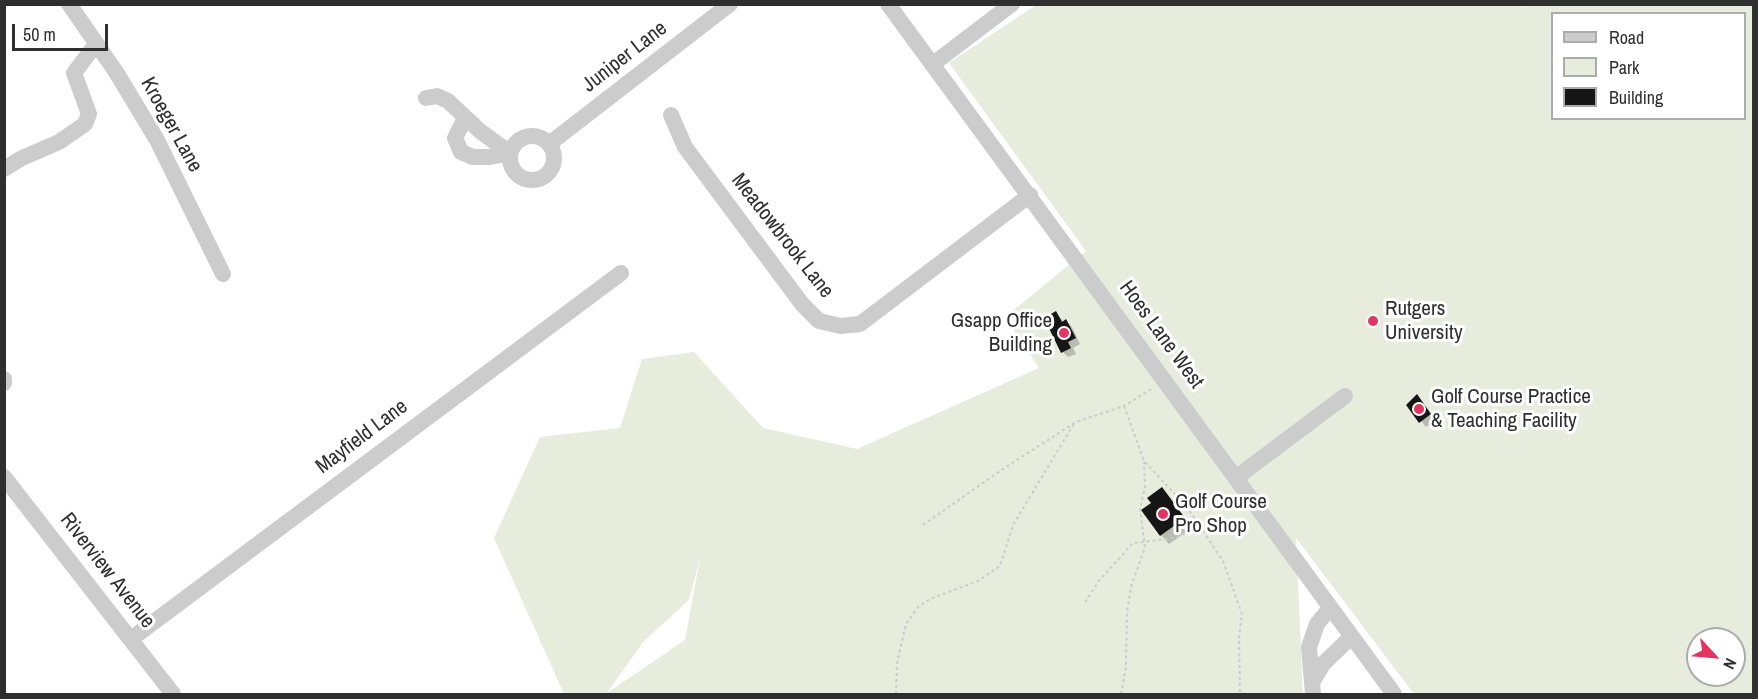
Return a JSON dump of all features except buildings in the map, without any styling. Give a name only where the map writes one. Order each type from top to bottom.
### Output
[{"type":"street","name":"Kroeger Lane","points":[[69,4],[157,140],[223,274]]},
{"type":"street","name":"Juniper Lane","points":[[549,144],[730,4]]},
{"type":"street","name":"Hoes Lane West","points":[[888,4],[1394,694]]},
{"type":"street","points":[[933,64],[1012,4]]},
{"type":"street","points":[[4,169],[22,158],[59,142],[85,124],[89,114],[74,73],[96,44]]},
{"type":"street","points":[[426,98],[437,96],[448,101],[465,118],[510,153]]},
{"type":"street","name":"Meadowbrook Lane","points":[[671,115],[685,147],[802,303],[819,321],[841,327],[860,324],[1030,195]]},
{"type":"street","points":[[465,118],[455,138],[461,153],[472,157],[490,157],[510,153]]},
{"type":"street","points":[[523,137],[539,137],[549,144],[554,164],[549,172],[538,180],[522,178],[510,164],[510,153],[523,137]]},
{"type":"street","name":"Mayfield Lane","points":[[131,639],[621,273]]},
{"type":"street","points":[[1237,477],[1345,396]]},
{"type":"street","name":"Riverview Avenue","points":[[4,477],[173,694]]},
{"type":"street","points":[[1313,688],[1309,647],[1317,624],[1330,609]]},
{"type":"street","points":[[1313,688],[1323,664],[1351,637]]},
{"type":"path","points":[[923,525],[1075,422],[1124,406],[1166,381]]},
{"type":"path","points":[[1120,694],[1126,667],[1127,612],[1131,587],[1145,540],[1140,508],[1145,487],[1144,461],[1124,406]]},
{"type":"path","points":[[896,694],[897,663],[906,624],[918,608],[930,599],[978,580],[1000,566],[1013,525],[1075,422]]},
{"type":"path","points":[[1144,461],[1187,507],[1223,561],[1240,605],[1240,694]]},
{"type":"path","points":[[1085,602],[1125,549],[1133,543],[1167,539],[1184,534],[1199,524]]},
{"type":"green space","name":"Rutgers University","points":[[1522,4],[1522,7],[1530,4],[1753,5],[1753,694],[1414,694],[1296,538],[1303,694],[564,694],[494,538],[540,437],[620,428],[642,359],[694,352],[763,428],[857,449],[1039,368],[1005,317],[1086,251],[949,63],[1036,5]],"holes":[[[700,559],[685,640],[607,693],[643,642],[689,600]]]},
{"type":"place","name":"Rutgers University","points":[[1373,321]]},
{"type":"place","name":"Gsapp Office Building","points":[[1064,333]]},
{"type":"place","name":"Golf Course Practice & Teaching Facility","points":[[1419,409]]},
{"type":"place","name":"Golf Course Pro Shop","points":[[1163,514]]}]
